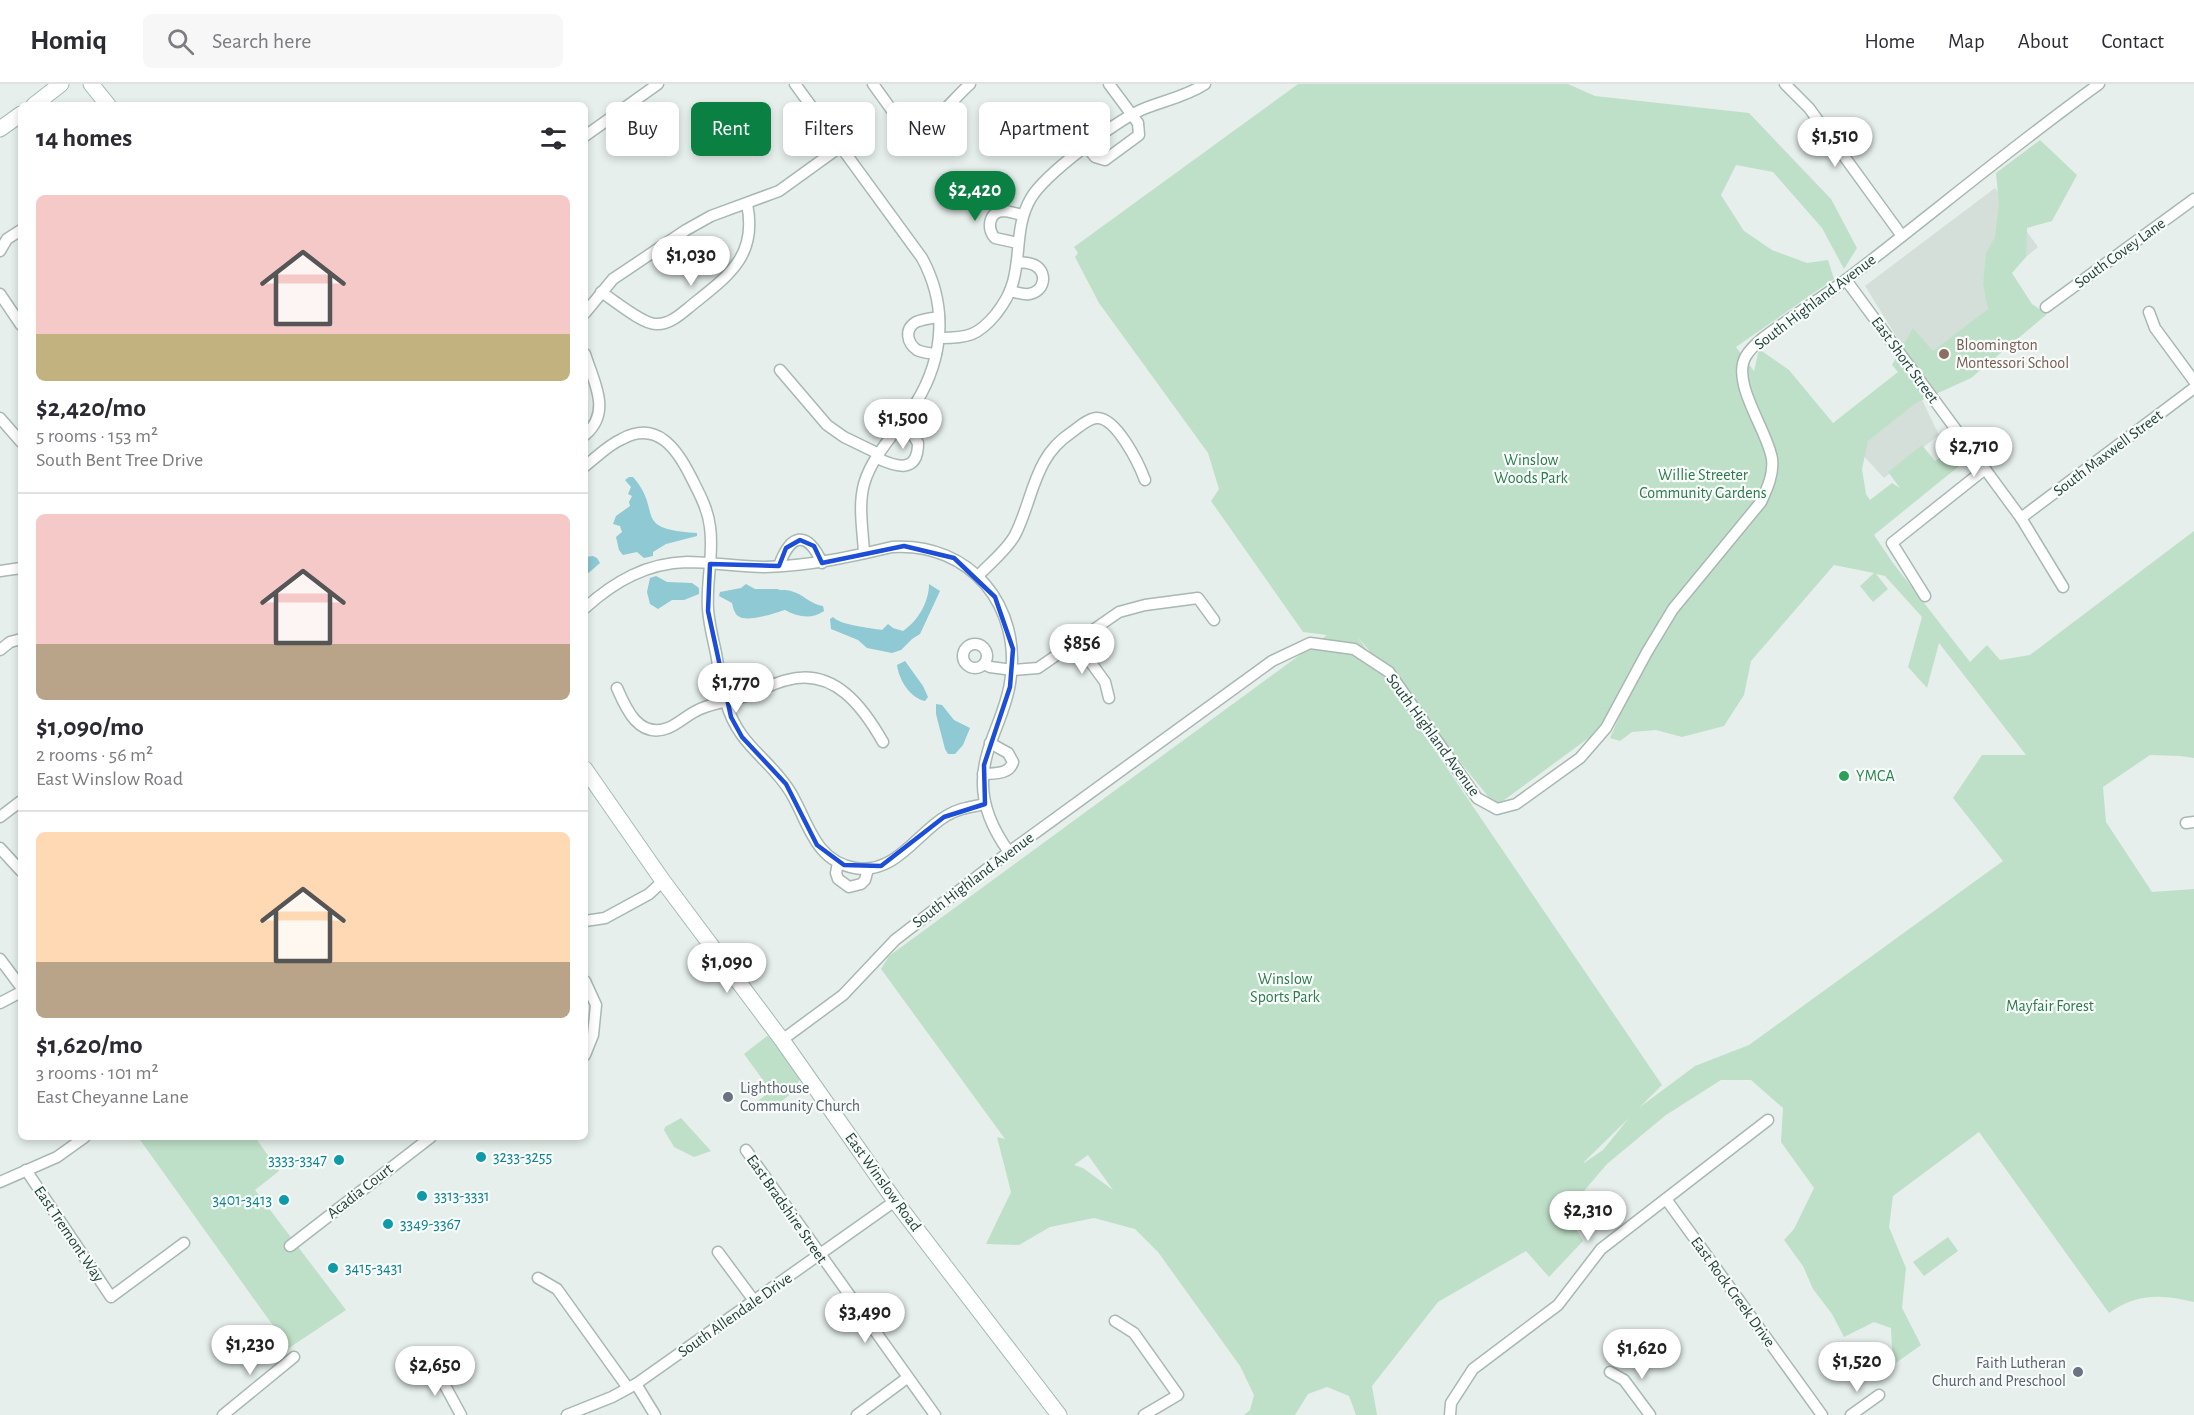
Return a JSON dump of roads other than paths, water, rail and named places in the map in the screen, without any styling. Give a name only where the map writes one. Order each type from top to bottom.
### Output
[{"type":"main road","points":[[38,102],[61,84]]},
{"type":"main road","points":[[91,84],[106,102]]},
{"type":"main road","points":[[0,129],[18,116]]},
{"type":"main road","name":"East Winslow Road","points":[[588,773],[663,881],[782,1040],[895,1201],[1059,1415]]},
{"type":"street","points":[[588,134],[658,84]]},
{"type":"street","points":[[795,84],[808,102]]},
{"type":"street","points":[[873,84],[901,123],[913,131],[940,114],[970,84]]},
{"type":"street","points":[[1094,156],[1102,160],[1109,158],[1139,135],[1139,127],[1132,115],[1109,84]]},
{"type":"street","points":[[1110,131],[1132,115],[1170,101],[1205,84]]},
{"type":"street","points":[[1785,84],[1809,108],[1902,236]]},
{"type":"street","name":"South Highland Avenue","points":[[782,1040],[843,995],[894,940],[1009,852],[1272,661],[1310,643],[1354,649],[1389,672],[1478,798],[1497,809],[1516,804],[1580,758],[1606,728],[1673,609],[1761,502],[1770,481],[1773,460],[1744,385],[1742,368],[1746,356],[1761,339],[1846,280],[2099,84]]},
{"type":"street","points":[[588,309],[613,279],[699,222],[780,191],[828,156]]},
{"type":"street","points":[[847,156],[922,258],[934,285],[940,338],[931,372],[915,403],[868,474],[862,497],[864,553]]},
{"type":"street","points":[[940,338],[965,338],[977,332],[993,317],[1010,291],[1017,262],[1023,215],[1032,196],[1057,170],[1075,156]]},
{"type":"street","name":"South Covey Lane","points":[[2046,307],[2194,199]]},
{"type":"street","points":[[602,292],[646,321],[658,324],[671,321],[721,282],[741,256],[750,231],[751,221],[747,204]]},
{"type":"street","points":[[1018,243],[995,238],[989,229],[989,223],[999,212],[1023,215]]},
{"type":"street","points":[[0,251],[7,239],[18,232]]},
{"type":"street","points":[[1010,291],[1029,294],[1043,284],[1043,275],[1037,267],[1029,263],[1017,262]]},
{"type":"street","name":"East Short Street","points":[[1846,280],[2021,518],[2063,587]]},
{"type":"street","points":[[0,294],[18,321]]},
{"type":"street","points":[[2149,312],[2155,328],[2194,381]]},
{"type":"street","points":[[936,354],[918,350],[911,344],[908,334],[916,322],[939,317]]},
{"type":"street","points":[[588,365],[600,408],[597,423],[588,432]]},
{"type":"street","points":[[780,370],[827,425],[897,467],[912,462],[916,456],[918,443],[911,432],[900,423]]},
{"type":"street","name":"South Maxwell Street","points":[[2021,518],[2194,388]]},
{"type":"street","points":[[978,576],[1016,534],[1036,477],[1049,453],[1065,437],[1095,416],[1110,424],[1138,462],[1145,480]]},
{"type":"street","points":[[0,418],[18,439]]},
{"type":"street","points":[[588,464],[623,438],[642,434],[666,441],[679,454],[706,509],[711,529],[708,611],[725,702],[742,737],[786,784],[817,845],[831,860],[856,868],[868,869],[890,862],[950,814],[962,808],[985,804]]},
{"type":"street","points":[[1925,596],[1892,543],[1985,469]]},
{"type":"street","points":[[779,566],[786,548],[800,540],[805,540],[814,546],[822,563]]},
{"type":"street","points":[[588,606],[615,583],[641,571],[669,564],[779,566],[822,563],[892,547],[925,548],[954,558],[978,576],[995,597],[1005,618],[1013,649],[1010,687],[990,743],[983,774],[985,804],[990,821],[1009,852]]},
{"type":"street","points":[[0,571],[18,568]]},
{"type":"street","points":[[984,664],[990,668],[1012,670],[1038,668],[1119,612],[1145,605],[1198,598],[1214,620]]},
{"type":"street","points":[[0,650],[10,642],[18,640]]},
{"type":"street","points":[[1076,642],[1106,682],[1109,698]]},
{"type":"street","points":[[617,688],[632,719],[650,729],[669,727],[702,708],[788,680],[800,678],[822,680],[838,686],[851,697],[883,742]]},
{"type":"street","points":[[983,774],[1006,772],[1012,767],[1013,762],[1008,753],[990,743]]},
{"type":"street","points":[[0,818],[18,803]]},
{"type":"street","points":[[0,848],[18,868]]},
{"type":"street","points":[[838,863],[836,873],[838,879],[849,887],[861,885],[868,869]]},
{"type":"street","points":[[588,921],[605,918],[649,894],[663,881]]},
{"type":"street","points":[[0,959],[18,985]]},
{"type":"street","points":[[588,988],[596,1005],[593,1035],[588,1048]]},
{"type":"street","points":[[0,1003],[18,991]]},
{"type":"street","points":[[1460,1415],[1450,1409],[1460,1386],[1473,1369],[1558,1305],[1601,1249],[1768,1120]]},
{"type":"street","points":[[0,1182],[57,1157],[81,1140]]},
{"type":"street","name":"Acadia Court","points":[[290,1246],[427,1140]]},
{"type":"street","name":"East Bradshire Street","points":[[746,1150],[935,1415]]},
{"type":"street","name":"East Tremont Way","points":[[26,1170],[111,1297],[184,1243]]},
{"type":"street","name":"East Rock Creek Drive","points":[[1666,1199],[1822,1415]]},
{"type":"street","name":"South Allendale Drive","points":[[567,1415],[632,1386],[820,1256],[895,1201]]},
{"type":"street","points":[[718,1252],[754,1302]]},
{"type":"street","points":[[538,1278],[557,1289],[655,1415]]},
{"type":"street","points":[[1115,1321],[1134,1333],[1178,1395],[1144,1415]]},
{"type":"street","points":[[223,1415],[294,1357]]},
{"type":"street","points":[[421,1364],[436,1370],[461,1415]]},
{"type":"street","points":[[1610,1372],[1624,1380],[1650,1415]]},
{"type":"street","points":[[857,1415],[907,1378]]},
{"type":"street","points":[[1851,1415],[1879,1395]]},
{"type":"water","points":[[633,477],[642,489],[655,523],[676,531],[697,533],[697,536],[666,544],[653,552],[653,556],[644,558],[637,552],[623,555],[619,550],[616,537],[622,532],[620,526],[613,524],[616,516],[630,506],[632,496],[628,494],[631,487],[625,480]]},
{"type":"water","points":[[588,557],[597,558],[600,563],[588,573]]},
{"type":"water","points":[[656,576],[667,582],[692,583],[699,588],[699,594],[684,600],[672,600],[658,609],[650,604],[647,592],[650,578]]},
{"type":"water","points":[[746,584],[755,589],[795,592],[823,606],[824,611],[814,616],[804,616],[785,610],[761,617],[742,618],[734,610],[732,603],[719,596],[720,592],[741,588]]},
{"type":"water","points":[[929,584],[940,591],[920,634],[901,650],[892,653],[867,648],[858,640],[831,629],[830,619],[833,617],[856,626],[882,630],[888,624],[903,631],[922,611]]},
{"type":"water","points":[[905,661],[923,686],[928,697],[925,701],[910,692],[900,677],[897,665]]},
{"type":"water","points":[[936,704],[942,705],[954,720],[970,728],[963,745],[955,754],[948,754],[945,749],[936,714]]},
{"type":"place","name":"Bloomington Montessori School","points":[[1944,354]]},
{"type":"place","name":"YMCA","points":[[1844,776]]},
{"type":"place","name":"Lighthouse Community Church","points":[[728,1097]]},
{"type":"place","name":"3233-3255","points":[[481,1157]]},
{"type":"place","name":"3333-3347","points":[[339,1160]]},
{"type":"place","name":"3313-3331","points":[[422,1196]]},
{"type":"place","name":"3401-3413","points":[[284,1200]]},
{"type":"place","name":"3349-3367","points":[[388,1224]]},
{"type":"place","name":"3415-3431","points":[[333,1268]]},
{"type":"place","name":"Faith Lutheran Church and Preschool","points":[[2078,1372]]},
{"type":"park label","name":"Winslow Woods Park","points":[[1531,469]]},
{"type":"park label","name":"Willie Streeter Community Gardens","points":[[1703,484]]},
{"type":"park label","name":"Winslow Sports Park","points":[[1285,988]]},
{"type":"park label","name":"Mayfair Forest","points":[[2050,1006]]}]
